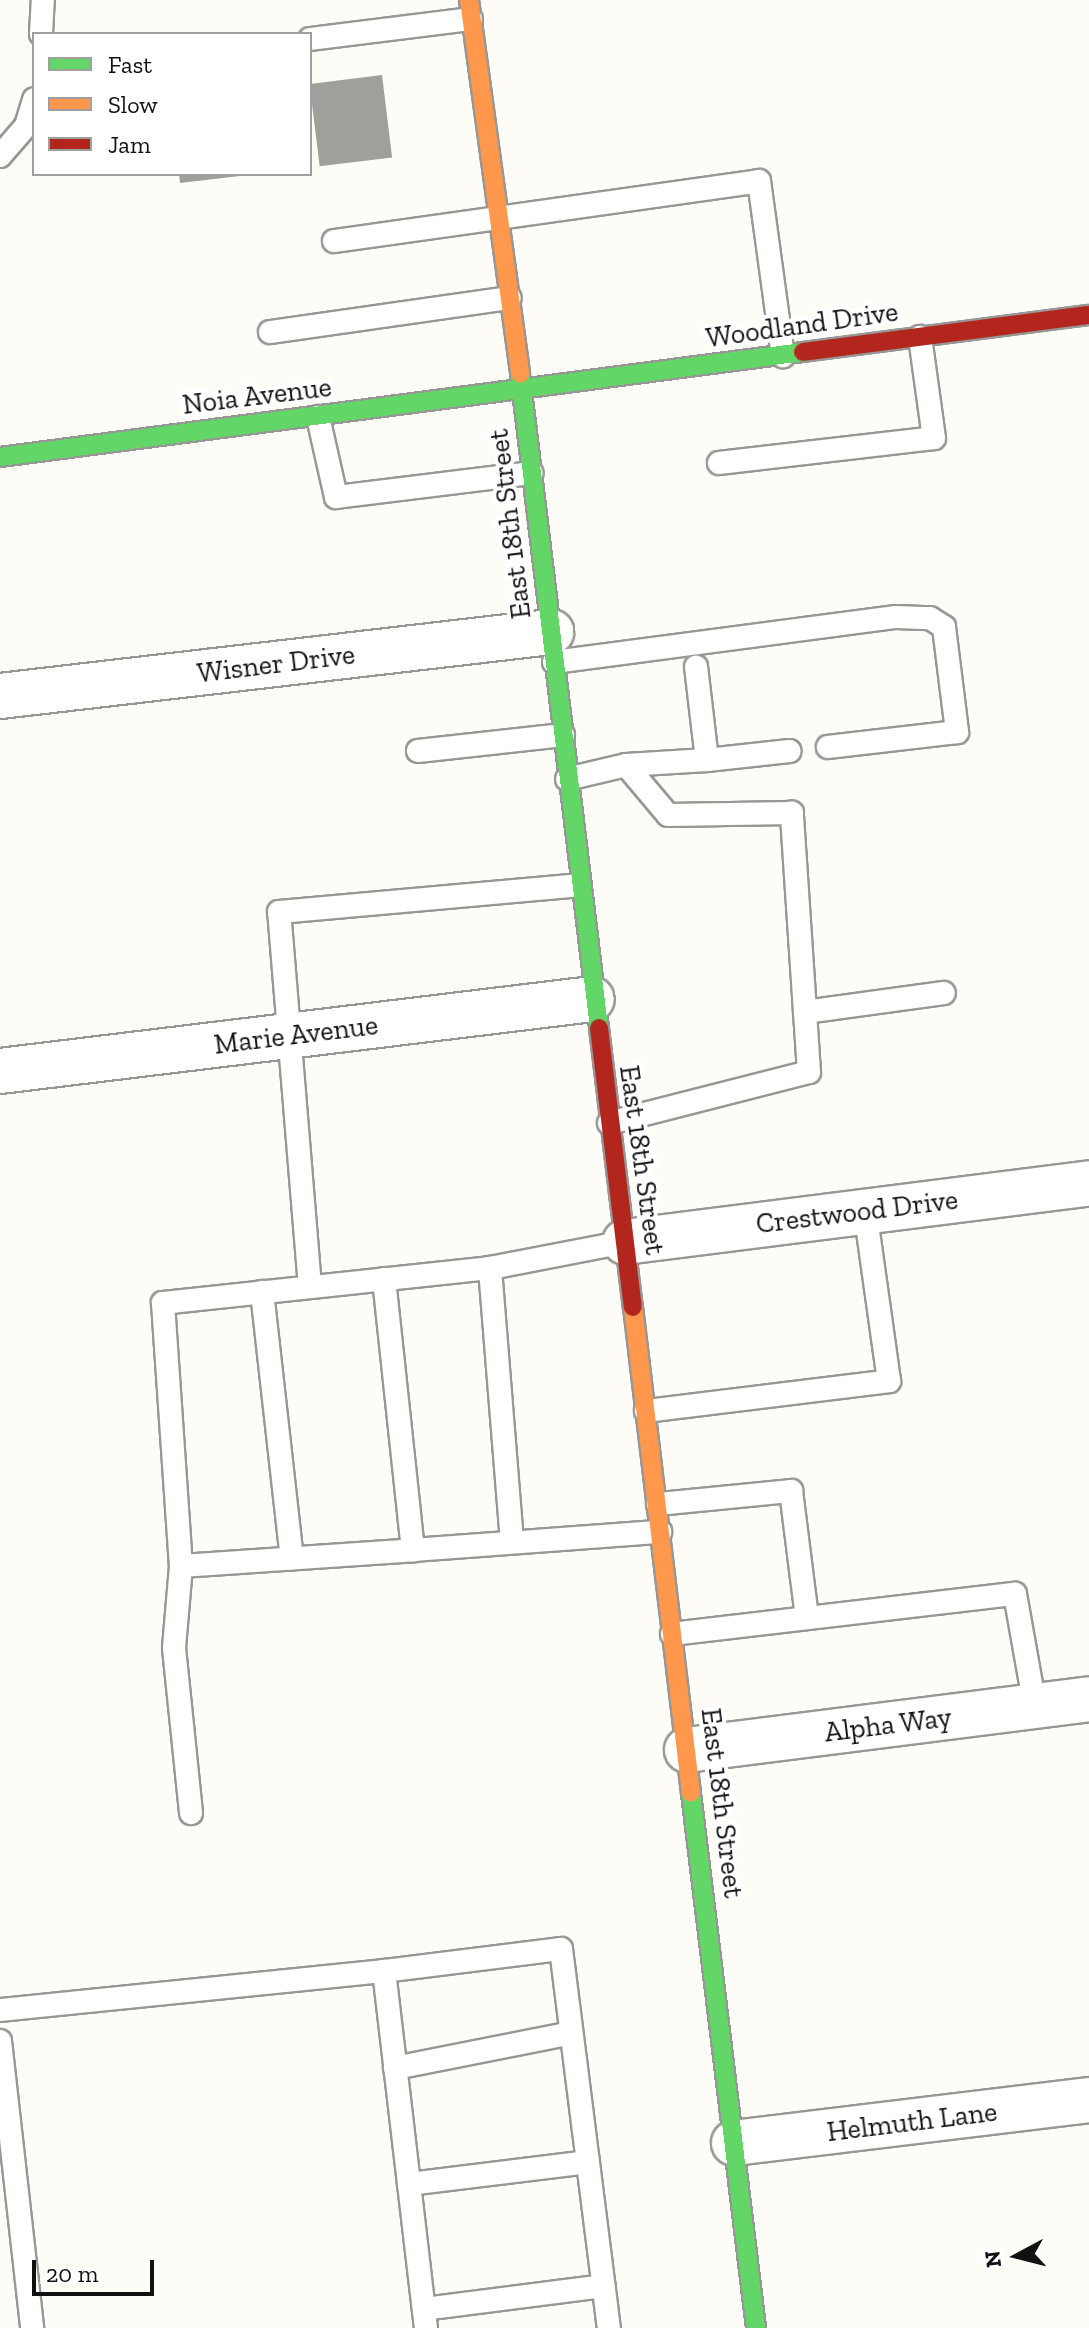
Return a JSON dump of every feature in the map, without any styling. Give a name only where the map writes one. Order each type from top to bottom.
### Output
[{"type":"main road","name":"East 18th Street","points":[[470,9],[522,391],[592,999],[658,1504],[756,2328]]},
{"type":"main road","name":"Woodland Drive","points":[[522,391],[1089,315]]},
{"type":"main road","name":"Noia Avenue","points":[[0,457],[522,391]]},
{"type":"street","name":"Wisner Drive","points":[[0,696],[553,647]]},
{"type":"street","name":"Marie Avenue","points":[[0,1071],[592,999]]},
{"type":"street","name":"Crestwood Drive","points":[[625,1242],[1089,1183]]},
{"type":"street","name":"Alpha Way","points":[[687,1750],[1089,1699]]},
{"type":"street","name":"Helmuth Lane","points":[[734,2143],[1089,2100]]},
{"type":"lane","points":[[41,32],[43,0]]},
{"type":"lane","points":[[312,39],[470,9]]},
{"type":"lane","points":[[0,156],[26,126],[32,106]]},
{"type":"lane","points":[[334,241],[759,181],[783,356]]},
{"type":"lane","points":[[270,332],[510,298]]},
{"type":"lane","points":[[719,463],[934,438],[920,337]]},
{"type":"lane","points":[[318,417],[336,497],[532,473]]},
{"type":"lane","points":[[553,647],[896,617],[930,618],[944,627],[957,732],[828,747]]},
{"type":"lane","points":[[696,667],[707,760]]},
{"type":"lane","points":[[418,751],[563,735]]},
{"type":"lane","points":[[567,779],[626,765],[790,751]]},
{"type":"lane","points":[[609,1123],[809,1072],[792,813],[668,815],[626,765]]},
{"type":"lane","points":[[310,1287],[286,1036],[279,912],[579,885]]},
{"type":"lane","points":[[805,1012],[944,993]]},
{"type":"lane","points":[[646,1411],[889,1381],[865,1211]]},
{"type":"lane","points":[[191,1813],[174,1648],[181,1566],[163,1303],[490,1268],[625,1242]]},
{"type":"lane","points":[[490,1268],[512,1542]]},
{"type":"lane","points":[[384,1279],[413,1550]]},
{"type":"lane","points":[[262,1292],[292,1558]]},
{"type":"lane","points":[[658,1504],[791,1491],[807,1618]]},
{"type":"lane","points":[[181,1566],[660,1532]]},
{"type":"lane","points":[[672,1634],[1015,1594],[1035,1706]]},
{"type":"lane","points":[[0,2010],[384,1971],[561,1949],[609,2328]]},
{"type":"lane","points":[[384,1971],[425,2319],[604,2286]]},
{"type":"lane","points":[[395,2068],[571,2033]]},
{"type":"lane","points":[[0,2041],[32,2328]]},
{"type":"lane","points":[[409,2184],[588,2162]]},
{"type":"building","points":[[382,75],[392,157],[320,166],[312,84]]},
{"type":"building","points":[[179,176],[240,176],[180,183]]},
{"type":"traffic: fast","points":[[0,457],[803,352]]},
{"type":"traffic: fast","points":[[520,374],[599,1028]]},
{"type":"traffic: fast","points":[[691,1793],[756,2328]]},
{"type":"traffic: slow","points":[[469,0],[520,374]]},
{"type":"traffic: slow","points":[[633,1307],[691,1793]]},
{"type":"traffic: jam","points":[[803,352],[1089,315]]},
{"type":"traffic: jam","points":[[599,1028],[633,1307]]}]
